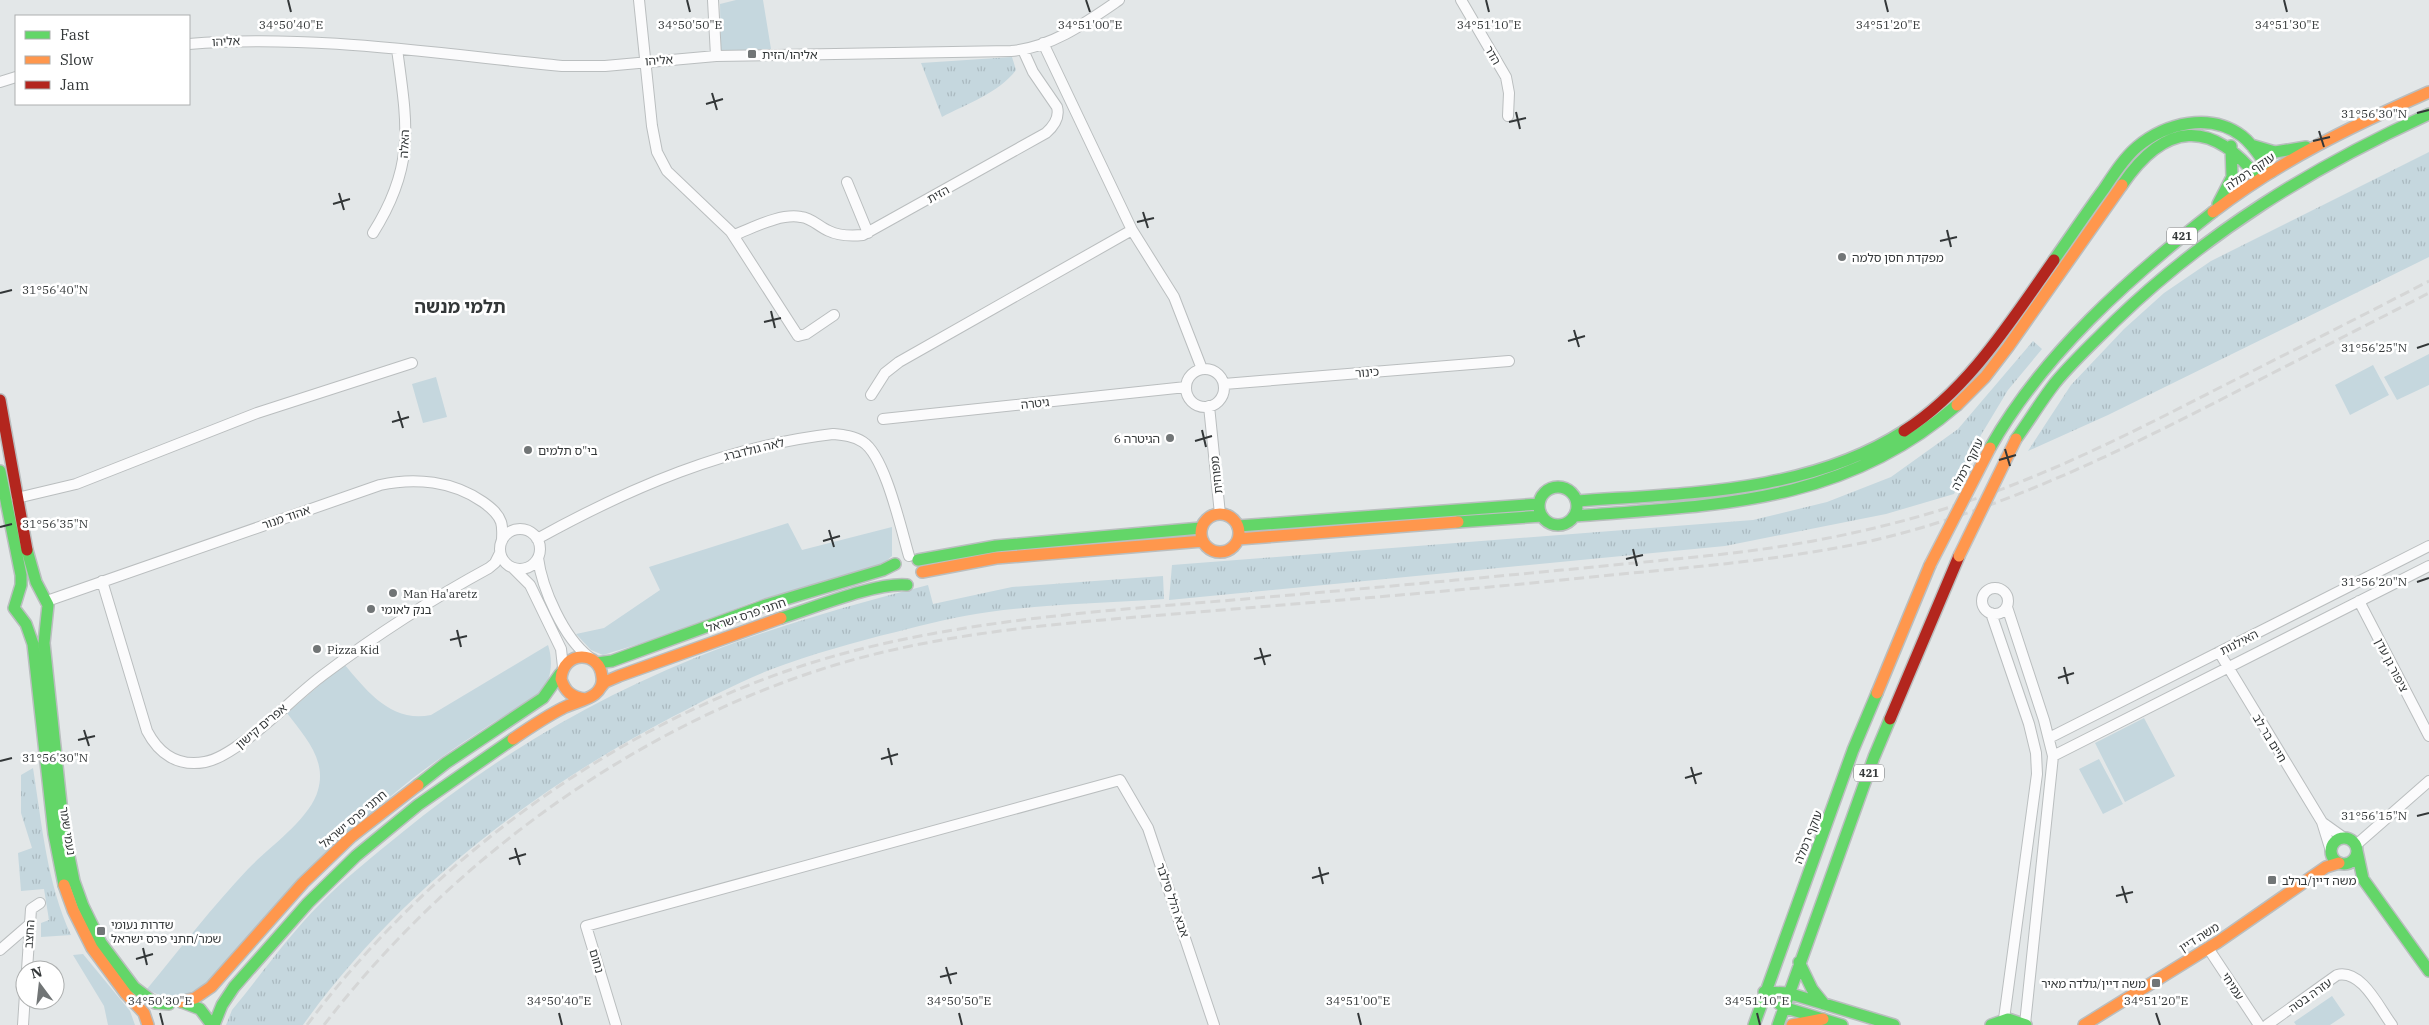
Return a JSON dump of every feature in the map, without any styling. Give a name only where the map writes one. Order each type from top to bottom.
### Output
[{"type":"main road","name":"עוקף רמלה","points":[[1754,1025],[1764,992],[1831,815],[1853,750],[1930,565],[1990,448],[2041,371],[2125,286],[2210,215],[2259,179],[2318,145],[2429,92]]},
{"type":"main road","name":"421","points":[[1778,1025],[1874,757],[1958,556],[2016,439],[2056,382],[2122,314],[2209,240],[2311,171],[2367,142],[2429,114]]},
{"type":"main road","points":[[1577,501],[1753,484],[1798,475],[1838,463],[1874,448],[1908,428],[1970,374],[1999,339],[2125,160],[2146,139],[2174,125],[2190,123],[2208,124],[2227,128],[2241,135],[2251,145],[2271,172]]},
{"type":"main road","points":[[1238,539],[1542,516],[1556,525],[1567,523],[1575,516],[1701,506],[1796,490],[1838,477],[1877,461],[1905,445],[1946,416],[1989,372],[2132,171],[2151,151],[2175,138],[2188,135],[2216,139],[2231,146],[2244,157],[2259,179]]},
{"type":"main road","points":[[2251,145],[2275,152],[2318,145]]},
{"type":"main road","points":[[2210,215],[2229,190],[2233,179],[2234,168],[2231,146]]},
{"type":"main road","points":[[0,400],[32,571],[45,597]]},
{"type":"main road","name":"נעמי שמר","points":[[0,471],[21,574],[21,585],[14,608],[31,634],[33,644],[53,824],[64,884],[73,910],[92,948],[126,994],[144,1013],[149,1025]]},
{"type":"main road","points":[[1542,516],[1539,504],[1547,491],[1557,487],[1571,492],[1577,501],[1575,516]]},
{"type":"main road","points":[[1238,526],[1539,504]]},
{"type":"main road","points":[[1220,514],[1230,516],[1238,526],[1238,539],[1232,548],[1221,552],[1210,549],[1203,541],[1201,528],[1208,518],[1220,514]]},
{"type":"main road","points":[[1201,528],[996,546],[913,558],[902,557],[895,564],[894,577],[902,584],[907,585],[916,582],[922,572],[970,562],[1013,556],[1203,541]]},
{"type":"main road","points":[[913,558],[922,572]]},
{"type":"main road","name":"חתני פרס ישראל","points":[[594,661],[612,661],[725,619],[883,570],[895,564]]},
{"type":"main road","name":"חתני פרס ישראל","points":[[600,688],[605,682],[619,676],[772,620],[878,588],[895,584],[907,585]]},
{"type":"main road","points":[[16,598],[28,589],[45,597]]},
{"type":"main road","name":"נעמי שמר","points":[[45,597],[44,643],[58,784],[64,832],[74,881],[83,906],[101,943],[134,987],[155,1003],[198,1006],[205,1012],[213,1025]]},
{"type":"main road","points":[[22,620],[27,622],[38,621],[46,613]]},
{"type":"main road","points":[[213,1025],[218,1011],[233,989],[316,895],[363,850],[464,772],[568,705],[591,697],[600,688],[603,675],[594,661],[578,657],[572,659],[562,671],[560,681],[566,693],[578,699],[585,699]]},
{"type":"main road","name":"חתני פרס ישראל","points":[[175,1003],[195,998],[211,987],[303,883],[356,833],[446,763],[543,698],[562,671]]},
{"type":"main road","points":[[2363,879],[2356,848],[2344,838],[2336,840],[2337,859],[2363,879],[2429,971]]},
{"type":"main road","points":[[2337,859],[2355,858],[2356,848]]},
{"type":"main road","name":"משה דיין","points":[[2084,1025],[2208,948],[2337,859]]},
{"type":"main road","points":[[1799,962],[1812,989],[1824,1004]]},
{"type":"main road","points":[[1764,992],[1788,993],[1894,1025]]},
{"type":"main road","points":[[1764,992],[1783,1007],[1842,1025]]},
{"type":"main road","points":[[149,1025],[160,1010],[175,1003]]},
{"type":"main road","points":[[1792,1025],[1823,1019]]},
{"type":"main road","points":[[1991,1025],[2004,1019],[2011,1019],[2026,1024]]},
{"type":"street","points":[[640,0],[654,141],[662,163],[667,171],[734,235],[798,336],[806,334],[834,315]]},
{"type":"street","points":[[713,0],[716,56]]},
{"type":"street","name":"אליהו","points":[[190,44],[290,41],[326,42],[562,66],[596,66],[716,56],[1023,50],[1073,29],[1119,0]]},
{"type":"street","name":"הדר","points":[[1461,0],[1506,77],[1509,93],[1508,116]]},
{"type":"street","points":[[1043,43],[1132,230],[1174,297],[1202,369]]},
{"type":"street","name":"האלה","points":[[373,233],[389,208],[400,181],[403,165],[406,116],[397,49]]},
{"type":"street","name":"הזית","points":[[734,235],[783,218],[799,216],[808,218],[829,231],[845,235],[868,233],[1046,133],[1054,125],[1059,113],[1057,107],[1033,72],[1023,50]]},
{"type":"street","points":[[0,82],[15,77]]},
{"type":"street","points":[[848,182],[868,233]]},
{"type":"street","points":[[871,395],[881,378],[899,362],[1132,230]]},
{"type":"street","name":"כינור","points":[[1224,384],[1509,360]]},
{"type":"street","points":[[17,498],[76,484],[257,413],[412,363]]},
{"type":"street","points":[[1202,369],[1215,371],[1224,384],[1222,397],[1217,403],[1209,406],[1199,406],[1193,402],[1188,396],[1186,387],[1191,375],[1202,369]]},
{"type":"street","name":"גיטרה","points":[[884,419],[1186,387]]},
{"type":"street","name":"מפוחית","points":[[1209,406],[1220,514]]},
{"type":"street","name":"לאה גולדברג","points":[[537,539],[603,504],[693,466],[753,448],[833,434],[844,435],[864,443],[876,456],[913,558]]},
{"type":"street","name":"אהוד מנור","points":[[45,597],[102,581],[380,485],[397,481],[432,483],[464,491],[497,514],[501,522],[502,541]]},
{"type":"street","points":[[513,568],[524,569],[538,558],[540,552],[537,539],[528,531],[510,532],[502,541],[500,552],[507,564],[530,585],[561,649],[562,671]]},
{"type":"street","name":"האילנות","points":[[2049,738],[2429,546]]},
{"type":"street","name":"אפרים קישון","points":[[102,581],[147,731],[155,746],[162,753],[182,763],[194,763],[216,759],[237,747],[322,676],[398,620],[488,568],[495,562],[500,552]]},
{"type":"street","points":[[538,558],[542,580],[566,629],[580,650],[594,661]]},
{"type":"street","name":"האילנות","points":[[2052,756],[2429,566]]},
{"type":"street","points":[[2004,1019],[2037,774],[2036,753],[2030,724],[1991,613],[1984,608],[1982,600],[1985,592],[1993,588],[2001,589],[2007,595],[2006,607],[2049,738],[2052,756],[2026,1024]]},
{"type":"street","name":"ציפור גן עדן","points":[[2360,602],[2428,730]]},
{"type":"street","points":[[1991,613],[2000,613],[2006,607]]},
{"type":"street","name":"חיים בר לב","points":[[2219,652],[2322,822],[2337,859]]},
{"type":"street","points":[[2144,691],[2153,706]]},
{"type":"street","name":"נחום","points":[[616,1025],[586,926],[1120,780]]},
{"type":"street","name":"אבא הלל סילבר","points":[[1120,780],[1148,828],[1214,1025]]},
{"type":"street","points":[[2356,848],[2429,782]]},
{"type":"street","name":"חיים בר לב","points":[[2322,822],[2344,838]]},
{"type":"street","name":"החצב","points":[[28,960],[31,909],[40,903]]},
{"type":"street","points":[[0,950],[30,924]]},
{"type":"street","name":"עמיחי","points":[[2208,948],[2259,1025]]},
{"type":"street","name":"עזרה בטה","points":[[2267,1025],[2332,979],[2343,974],[2351,974],[2362,983],[2392,1025]]},
{"type":"street","points":[[23,1025],[24,1010]]},
{"type":"green space","points":[[736,0],[763,0],[771,49],[721,51],[720,4]]},
{"type":"green space","points":[[1012,57],[1016,70],[1001,85],[942,117],[921,63]]},
{"type":"green space","points":[[2429,152],[2429,257],[2108,415],[2028,451],[2071,385],[2124,329],[2164,293],[2211,261]]},
{"type":"green space","points":[[2033,341],[2042,349],[2008,390],[1981,435],[1954,494],[1886,514],[1725,546],[1169,600],[1172,565],[1753,520],[1827,502],[1891,477],[1958,429]]},
{"type":"green space","points":[[2429,354],[2429,385],[2397,400],[2384,377]]},
{"type":"green space","points":[[2373,365],[2389,395],[2350,415],[2335,385]]},
{"type":"green space","points":[[436,377],[447,417],[423,423],[412,384]]},
{"type":"green space","points":[[788,523],[802,550],[892,527],[892,556],[883,564],[753,602],[668,635],[603,655],[591,650],[576,634],[604,628],[660,590],[649,567]]},
{"type":"green space","points":[[1163,576],[1164,599],[1033,607],[954,618],[818,653],[734,685],[619,746],[567,778],[469,850],[424,889],[381,932],[340,977],[303,1025],[226,1025],[232,1010],[308,916],[368,860],[436,806],[513,752],[594,705],[636,684],[679,664],[774,629],[928,585],[933,604],[1012,587]]},
{"type":"green space","points":[[548,645],[551,657],[550,675],[542,691],[442,757],[385,801],[306,877],[206,983],[184,995],[170,997],[147,989],[235,883],[298,822],[314,801],[320,779],[317,758],[307,739],[287,713],[344,664],[381,703],[404,714],[417,716],[431,715]]},
{"type":"green space","points":[[2144,718],[2175,776],[2125,802],[2095,743]]},
{"type":"green space","points":[[2099,759],[2123,804],[2103,814],[2079,769]]},
{"type":"green space","points":[[33,768],[51,874],[56,895],[71,935],[41,937],[41,923],[49,920],[44,889],[21,891],[18,853],[32,848],[21,813],[21,775]]},
{"type":"green space","points":[[83,954],[130,1011],[135,1025],[108,1025],[104,1006],[73,955]]},
{"type":"green space","points":[[2332,996],[2345,1015],[2330,1025],[2296,1025],[2294,1022]]},
{"type":"railway","points":[[307,1025],[360,960],[419,899],[483,842],[552,790],[626,745],[702,705],[781,673],[861,649],[911,638],[1012,621],[1715,555],[1786,546],[1892,524],[1994,492],[2106,444],[2161,418],[2429,281]]},
{"type":"railway","points":[[324,1025],[376,963],[433,904],[495,850],[561,800],[631,755],[704,716],[779,684],[856,659],[896,649],[1020,628],[1705,566],[1800,554],[1862,543],[1956,517],[2048,482],[2137,442],[2429,293]]},
{"type":"traffic: fast","points":[[2016,439],[2055,383],[2069,367],[2115,321],[2187,259],[2224,230],[2303,179],[2386,134],[2429,114]]},
{"type":"traffic: fast","points":[[2054,260],[2123,161],[2137,147],[2161,132],[2188,124],[2216,124],[2242,136],[2258,153],[2271,172]]},
{"type":"traffic: fast","points":[[2122,185],[2138,164],[2155,149],[2172,139],[2189,136],[2206,137],[2223,145],[2241,159],[2259,179]]},
{"type":"traffic: fast","points":[[2251,145],[2275,152],[2306,147]]},
{"type":"traffic: fast","points":[[2218,204],[2232,177],[2231,146]]},
{"type":"traffic: fast","points":[[1990,448],[2011,414],[2062,349],[2120,291],[2181,237],[2213,212]]},
{"type":"traffic: fast","points":[[1575,516],[1679,508],[1728,502],[1777,493],[1824,481],[1870,463],[1914,438],[1957,405]]},
{"type":"traffic: fast","points":[[1577,501],[1703,492],[1787,478],[1828,467],[1867,451],[1904,431]]},
{"type":"traffic: fast","points":[[0,471],[21,575],[21,585],[14,608],[26,624],[33,644],[54,834],[64,885]]},
{"type":"traffic: fast","points":[[1558,487],[1572,492],[1577,506],[1572,520],[1558,525],[1544,520],[1539,506],[1544,492],[1558,487]]},
{"type":"traffic: fast","points":[[1238,526],[1539,504]]},
{"type":"traffic: fast","points":[[1458,522],[1542,516]]},
{"type":"traffic: fast","points":[[918,560],[996,546],[1201,528]]},
{"type":"traffic: fast","points":[[27,550],[36,582],[48,605],[44,643],[64,832],[74,881],[83,906],[101,943],[134,987],[155,1003],[169,1004]]},
{"type":"traffic: fast","points":[[597,663],[612,661],[766,605],[883,570],[895,564]]},
{"type":"traffic: fast","points":[[781,618],[862,591],[879,587],[907,585]]},
{"type":"traffic: fast","points":[[418,785],[446,763],[543,698],[560,674]]},
{"type":"traffic: fast","points":[[1754,1025],[1853,750],[1877,693]]},
{"type":"traffic: fast","points":[[1778,1025],[1874,757],[1890,719]]},
{"type":"traffic: fast","points":[[214,1025],[222,1005],[234,987],[308,903],[356,856],[418,805],[513,739]]},
{"type":"traffic: fast","points":[[2344,838],[2353,842],[2357,851],[2353,860],[2344,864],[2335,860],[2331,851],[2335,842],[2344,838]]},
{"type":"traffic: fast","points":[[2357,851],[2363,879],[2429,971]]},
{"type":"traffic: fast","points":[[1799,962],[1812,989],[1824,1004]]},
{"type":"traffic: fast","points":[[1764,992],[1788,993],[1894,1025]]},
{"type":"traffic: fast","points":[[1776,1001],[1783,1007],[1842,1025]]},
{"type":"traffic: fast","points":[[182,1002],[200,1009],[212,1025]]},
{"type":"traffic: fast","points":[[1991,1025],[2008,1019],[2026,1025]]},
{"type":"traffic: slow","points":[[2213,212],[2264,176],[2291,160],[2345,131],[2429,92]]},
{"type":"traffic: slow","points":[[1957,405],[1985,377],[2008,347],[2122,185]]},
{"type":"traffic: slow","points":[[1959,556],[2016,439]]},
{"type":"traffic: slow","points":[[1930,565],[1990,448]]},
{"type":"traffic: slow","points":[[1220,514],[1234,519],[1239,533],[1234,547],[1220,552],[1206,547],[1201,533],[1206,519],[1220,514]]},
{"type":"traffic: slow","points":[[1238,539],[1458,522]]},
{"type":"traffic: slow","points":[[922,572],[996,558],[1203,541]]},
{"type":"traffic: slow","points":[[1877,693],[1930,565]]},
{"type":"traffic: slow","points":[[600,688],[605,682],[619,676],[781,618]]},
{"type":"traffic: slow","points":[[513,739],[550,715],[567,706],[587,698],[598,691],[602,684],[600,668],[589,658],[582,657],[568,663],[563,669],[561,679],[570,693],[576,697],[585,699]]},
{"type":"traffic: slow","points":[[181,1002],[195,998],[211,987],[303,883],[351,837],[418,785]]},
{"type":"traffic: slow","points":[[2084,1025],[2218,942],[2326,867],[2339,863]]},
{"type":"traffic: slow","points":[[64,885],[73,910],[92,948],[126,994],[144,1013],[148,1025]]},
{"type":"traffic: slow","points":[[1792,1025],[1823,1019]]},
{"type":"traffic: jam","points":[[1904,431],[1948,396],[1968,375],[2005,330],[2054,260]]},
{"type":"traffic: jam","points":[[0,400],[27,550]]},
{"type":"traffic: jam","points":[[1890,719],[1959,556]]},
{"type":"place","name":"אליהו/הזית","points":[[752,54]]},
{"type":"place","name":"מפקדת חסן סלמה","points":[[1842,257]]},
{"type":"place","name":"הגיטרה 6","points":[[1170,438]]},
{"type":"place","name":"בי\"ס תלמים","points":[[528,450]]},
{"type":"place","name":"Man Ha'aretz","points":[[393,593]]},
{"type":"place","name":"בנק לאומי","points":[[371,609]]},
{"type":"place","name":"Pizza Kid","points":[[317,649]]},
{"type":"place","name":"משה דיין/ברלב","points":[[2272,880]]},
{"type":"place","name":"שדרות נעומי שמר/חתני פרס ישראל","points":[[101,931]]},
{"type":"place","name":"משה דיין/גולדה מאיר","points":[[2156,983]]},
{"type":"district","name":"תלמי מנשה","points":[[460,306]]}]
